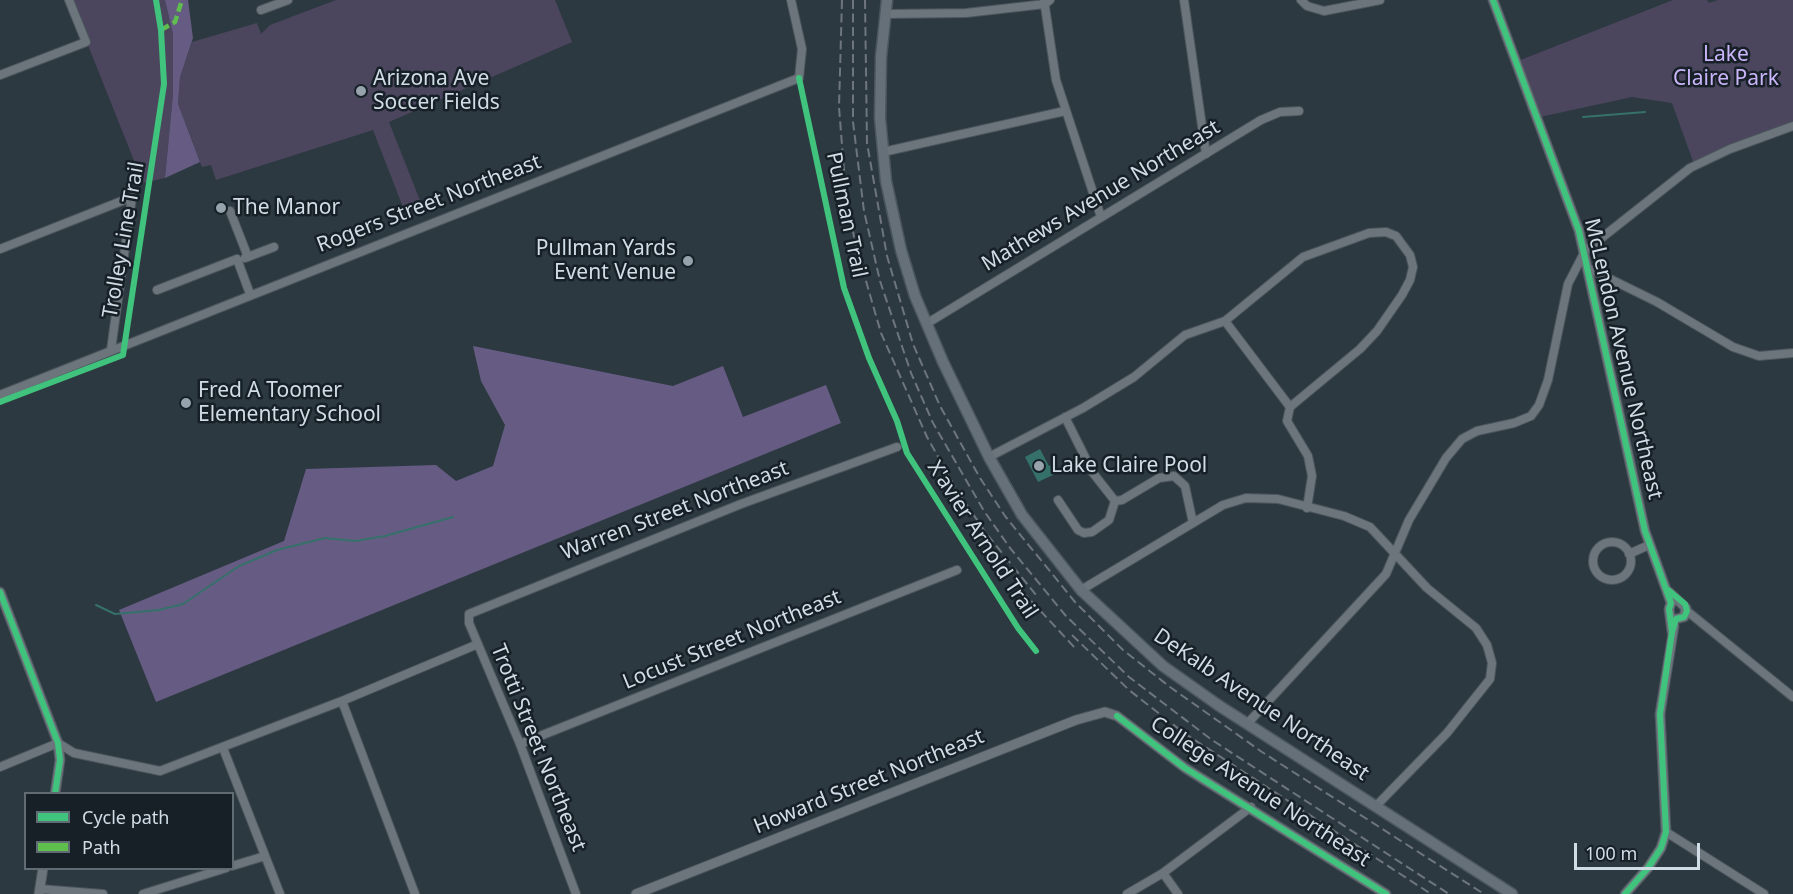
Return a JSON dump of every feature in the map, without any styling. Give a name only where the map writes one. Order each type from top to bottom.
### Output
[{"type":"main road","name":"DeKalb Avenue Northeast","points":[[887,0],[879,99],[883,152],[898,238],[926,324],[989,457],[1022,515],[1081,590],[1163,666],[1247,724],[1512,894]]},
{"type":"street","points":[[0,75],[86,42],[69,0]]},
{"type":"street","points":[[261,10],[288,0]]},
{"type":"street","name":"Rogers Street Northeast","points":[[0,395],[799,78],[802,49],[791,0]]},
{"type":"street","points":[[1184,0],[1206,154]]},
{"type":"street","points":[[1301,0],[1307,6],[1324,11],[1380,0]]},
{"type":"street","name":"McLendon Avenue Northeast","points":[[1493,0],[1569,201],[1584,251],[1649,545],[1668,590],[1675,602],[1685,604],[1687,611],[1793,697]]},
{"type":"street","points":[[885,14],[966,13],[1046,1],[1056,80],[1101,217]]},
{"type":"street","points":[[883,152],[1065,111]]},
{"type":"street","name":"Mathews Avenue Northeast","points":[[926,324],[1261,120],[1280,112],[1299,111]]},
{"type":"street","points":[[1247,724],[1293,671],[1376,586],[1395,556],[1409,520],[1446,458],[1462,439],[1477,431],[1514,423],[1531,416],[1539,405],[1548,380],[1568,284],[1584,251],[1690,168],[1738,145],[1793,126]]},
{"type":"street","points":[[0,249],[132,197],[111,350]]},
{"type":"street","points":[[230,211],[248,257]]},
{"type":"street","points":[[989,457],[1134,377],[1185,335],[1225,321],[1303,257],[1377,232],[1396,236],[1404,245],[1413,267],[1410,280],[1377,331],[1340,368],[1290,407],[1287,421],[1308,456],[1312,476],[1307,508]]},
{"type":"street","points":[[156,290],[274,247]]},
{"type":"street","points":[[238,261],[250,294]]},
{"type":"street","points":[[1588,268],[1657,302],[1733,347],[1759,356],[1793,353]]},
{"type":"street","points":[[1225,321],[1290,407]]},
{"type":"street","points":[[1065,417],[1093,473],[1115,501]]},
{"type":"street","name":"Warren Street Northeast","points":[[469,614],[741,504],[897,447]]},
{"type":"street","points":[[1115,501],[1122,500],[1159,478],[1174,476],[1185,486],[1193,523]]},
{"type":"street","points":[[1081,590],[1223,505],[1246,498],[1278,499],[1344,516],[1370,527],[1427,588],[1476,628],[1487,645],[1492,663],[1490,679],[1447,733],[1376,807]]},
{"type":"street","points":[[1058,500],[1078,530],[1084,533],[1105,524],[1115,501]]},
{"type":"street","points":[[1605,543],[1620,544],[1629,554],[1630,569],[1625,576],[1611,580],[1604,579],[1594,568],[1593,553],[1598,546],[1605,543]]},
{"type":"street","points":[[1629,554],[1649,545]]},
{"type":"street","name":"Locust Street Northeast","points":[[520,744],[957,570]]},
{"type":"street","points":[[0,592],[58,743],[60,760],[55,792]]},
{"type":"street","points":[[1625,894],[1648,868],[1661,848],[1666,832],[1660,714],[1675,602]]},
{"type":"street","points":[[1673,617],[1684,617],[1687,611]]},
{"type":"street","name":"Trotti Street Northeast","points":[[469,614],[469,623],[520,744],[576,894]]},
{"type":"street","points":[[58,743],[74,753],[160,771],[342,701],[478,644]]},
{"type":"street","points":[[342,701],[415,894]]},
{"type":"street","name":"Howard Street Northeast","points":[[636,894],[651,891],[1076,720],[1105,712],[1117,716]]},
{"type":"street","name":"College Avenue Northeast","points":[[1117,716],[1185,768],[1251,807],[1386,894]]},
{"type":"street","points":[[0,766],[58,743]]},
{"type":"street","points":[[223,748],[280,894]]},
{"type":"street","points":[[1127,894],[1163,873],[1251,807]]},
{"type":"street","points":[[1666,832],[1764,894]]},
{"type":"street","points":[[234,865],[265,856]]},
{"type":"street","points":[[43,870],[40,891],[104,894]]},
{"type":"street","points":[[143,894],[220,870]]},
{"type":"street","points":[[1163,873],[1178,894]]},
{"type":"green space","points":[[70,0],[165,0],[173,34],[173,94],[165,178],[143,183]]},
{"type":"green space","points":[[336,0],[555,0],[572,42],[389,122],[423,208],[406,215],[373,130],[216,180],[211,165],[202,167],[178,104],[180,77],[192,42],[257,23],[261,34],[270,25]]},
{"type":"green space","name":"Lake Claire Park","points":[[1673,0],[1707,0],[1709,3],[1718,0],[1793,0],[1793,127],[1694,164],[1672,103],[1632,97],[1540,117],[1518,61]]},
{"type":"shaded area","points":[[165,0],[188,0],[193,38],[180,77],[178,104],[200,162],[165,178],[173,94],[173,34]]},
{"type":"shaded area","points":[[473,346],[673,386],[723,366],[743,417],[826,385],[841,423],[156,702],[119,610],[284,541],[306,469],[436,465],[456,481],[493,466],[505,425],[481,381]]},
{"type":"shaded area","name":"Lake Claire Pool","points":[[1040,449],[1049,466],[1053,465],[1057,473],[1038,482],[1025,457]]},
{"type":"waterway","points":[[1583,117],[1645,112]]},
{"type":"waterway","points":[[96,605],[115,614],[159,610],[183,604],[239,566],[277,550],[325,538],[355,541],[385,536],[453,517]]},
{"type":"railway","points":[[842,0],[839,107],[845,183],[855,243],[881,333],[927,437],[958,492],[986,533],[1036,595]]},
{"type":"railway","points":[[853,0],[853,122],[864,211],[880,281],[911,373],[933,423],[984,511],[1010,548],[1066,616],[1129,677],[1212,740],[1449,894]]},
{"type":"railway","points":[[865,0],[867,143],[887,256],[913,344],[940,406],[980,478],[1005,516],[1075,602],[1123,650],[1170,687],[1262,752],[1484,894]]},
{"type":"railway","points":[[1022,591],[1075,648]]},
{"type":"railway","points":[[1072,635],[1129,690],[1184,733],[1431,894]]},
{"type":"marked path","points":[[161,30],[175,22],[182,0]]},
{"type":"cycle path","name":"Trolley Line Trail","points":[[0,402],[123,355],[164,84],[161,30],[156,0]]},
{"type":"cycle path","points":[[1493,0],[1579,231],[1645,531],[1671,603],[1669,609],[1672,632]]},
{"type":"cycle path","name":"Pullman Trail","points":[[799,78],[844,288],[869,358],[897,421],[907,453],[1018,628],[1036,651]]},
{"type":"cycle path","points":[[1625,894],[1648,868],[1661,848],[1666,832],[1660,714],[1672,632],[1676,619],[1684,617],[1687,611],[1685,604],[1668,590]]},
{"type":"cycle path","points":[[0,592],[58,743],[60,760],[55,792]]},
{"type":"cycle path","points":[[1117,716],[1185,768],[1386,894]]},
{"type":"place","name":"Arizona Ave Soccer Fields","points":[[361,91]]},
{"type":"place","name":"The Manor","points":[[221,208]]},
{"type":"place","name":"Pullman Yards Event Venue","points":[[688,261]]},
{"type":"place","name":"Fred A Toomer Elementary School","points":[[186,403]]},
{"type":"place","name":"Lake Claire Pool","points":[[1039,466]]}]
